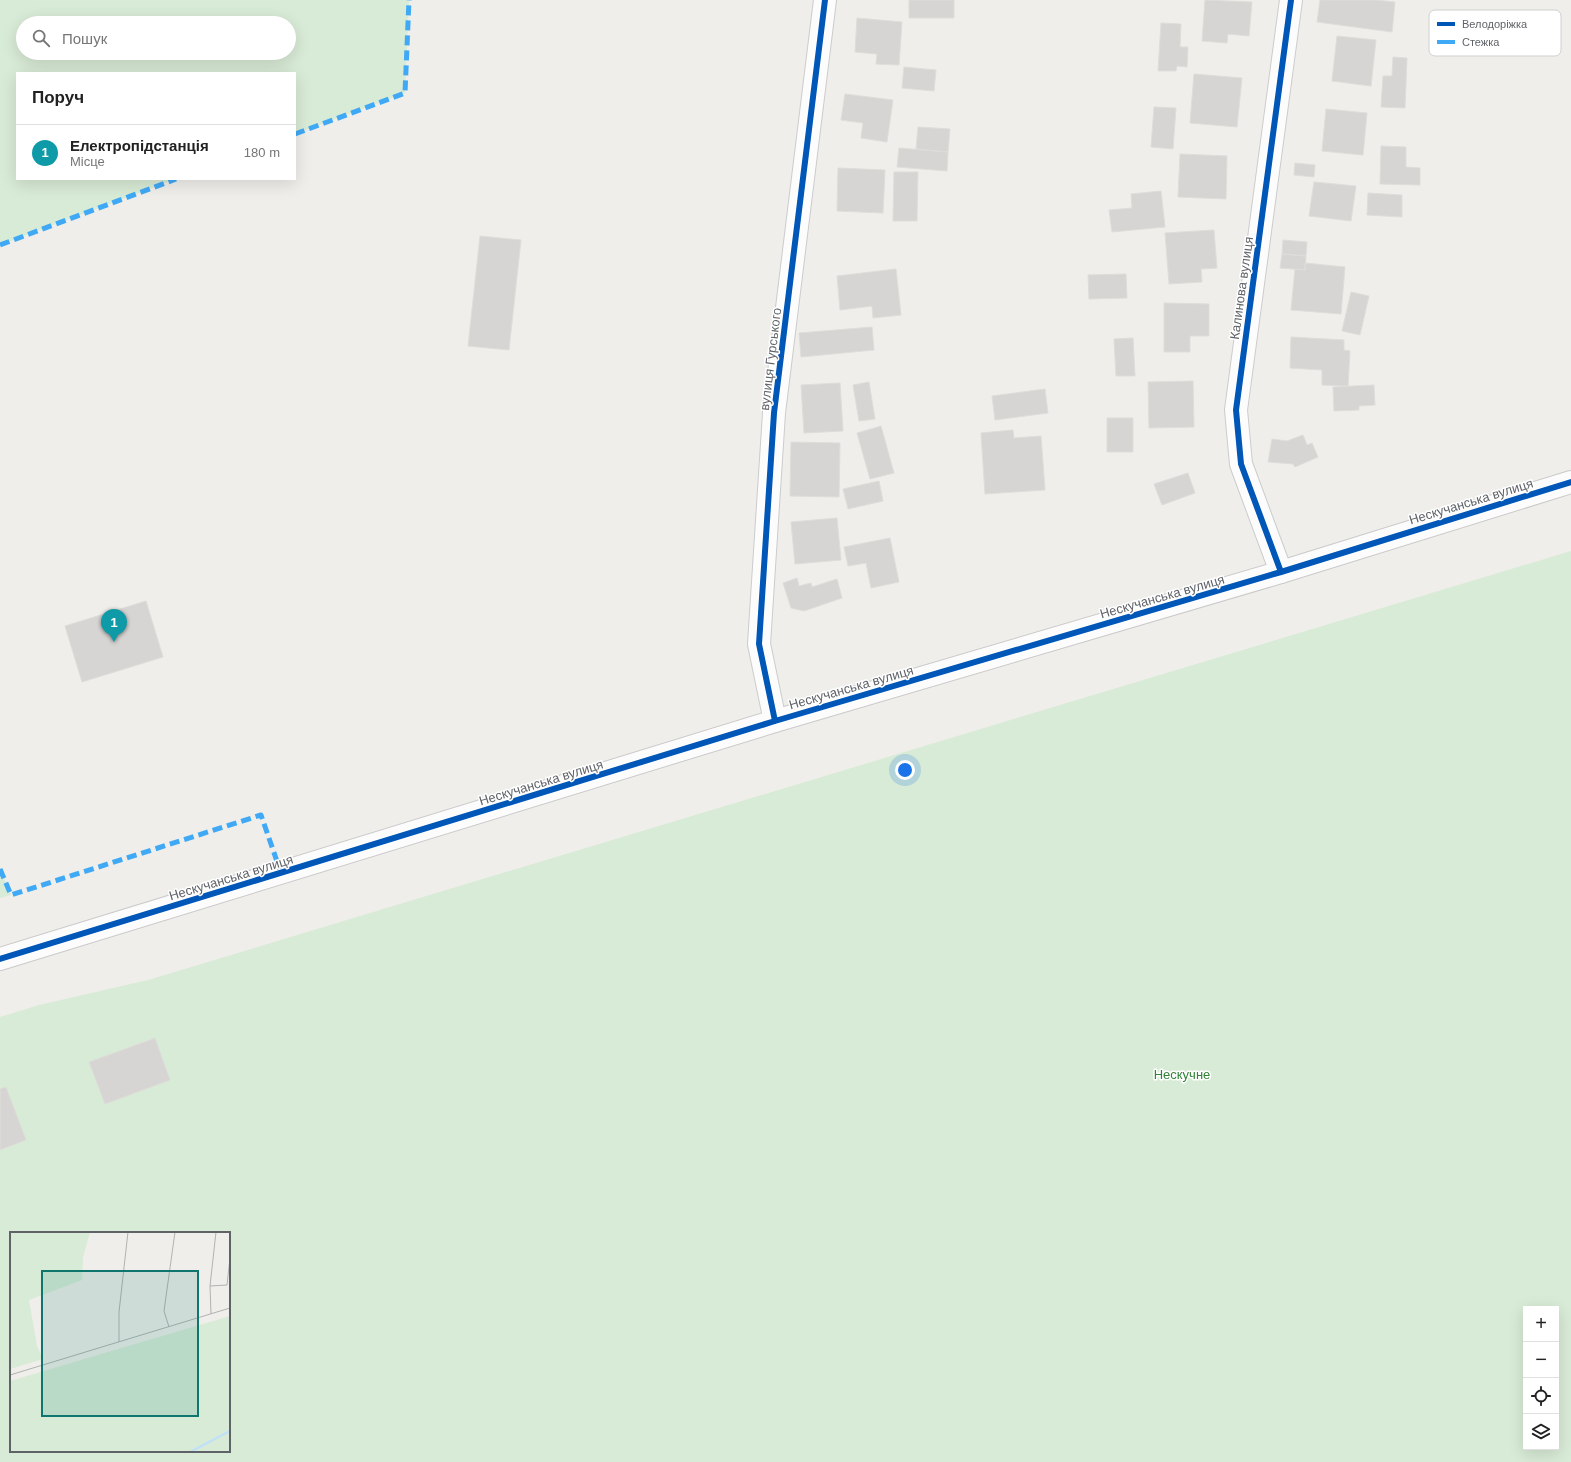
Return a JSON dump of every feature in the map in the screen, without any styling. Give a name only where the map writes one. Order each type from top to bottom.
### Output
[{"type":"street","name":"вулиця Гурського","points":[[775,721],[759,644],[774,413],[825,0]]},
{"type":"street","name":"Калинова вулиця","points":[[1281,572],[1241,464],[1236,410],[1291,0]]},
{"type":"street","name":"Нескучанська вулиця","points":[[0,959],[775,721],[1281,572],[1571,482]]},
{"type":"green space","points":[[0,0],[409,0],[405,93],[296,134],[296,72],[16,72],[16,180],[173,180],[0,245]]},
{"type":"green space","name":"Нескучне","points":[[1571,551],[1571,1462],[0,1462],[0,1017],[39,1005],[148,980]]},
{"type":"green space","points":[[0,869],[11,895],[0,898]]},
{"type":"building","points":[[909,0],[954,0],[954,18],[909,18]]},
{"type":"building","points":[[1205,0],[1252,2],[1249,36],[1228,34],[1227,43],[1202,41]]},
{"type":"building","points":[[1320,0],[1376,0],[1395,2],[1392,32],[1317,22]]},
{"type":"building","points":[[857,18],[902,22],[899,65],[876,64],[877,54],[855,52]]},
{"type":"building","points":[[1161,23],[1181,24],[1180,47],[1188,47],[1187,67],[1177,66],[1176,71],[1158,71]]},
{"type":"building","points":[[1337,36],[1376,40],[1371,86],[1332,81]]},
{"type":"building","points":[[1393,57],[1407,58],[1405,108],[1381,107],[1383,76],[1392,76]]},
{"type":"building","points":[[904,67],[936,70],[934,91],[902,88]]},
{"type":"building","points":[[1194,74],[1242,78],[1237,127],[1190,123]]},
{"type":"building","points":[[845,94],[893,100],[887,142],[861,138],[863,123],[841,120]]},
{"type":"building","points":[[1154,107],[1176,108],[1173,149],[1151,147]]},
{"type":"building","points":[[1326,109],[1367,113],[1363,155],[1322,151]]},
{"type":"building","points":[[918,127],[950,129],[948,152],[916,149]]},
{"type":"building","points":[[1381,146],[1406,147],[1406,167],[1420,168],[1420,185],[1380,184]]},
{"type":"building","points":[[899,148],[948,152],[947,171],[897,167]]},
{"type":"building","points":[[1180,154],[1227,156],[1226,199],[1178,197]]},
{"type":"building","points":[[1295,163],[1315,165],[1314,177],[1294,175]]},
{"type":"building","points":[[838,168],[885,170],[883,213],[837,211]]},
{"type":"building","points":[[894,172],[918,172],[917,221],[893,221]]},
{"type":"building","points":[[1314,182],[1356,186],[1351,221],[1309,216]]},
{"type":"building","points":[[1161,191],[1165,227],[1112,232],[1109,210],[1132,208],[1131,194]]},
{"type":"building","points":[[1368,193],[1402,195],[1402,217],[1367,215]]},
{"type":"building","points":[[1214,230],[1217,268],[1201,269],[1202,282],[1169,284],[1165,233]]},
{"type":"building","points":[[480,236],[521,240],[509,350],[468,346]]},
{"type":"building","points":[[1283,240],[1307,242],[1306,256],[1282,254]]},
{"type":"building","points":[[1282,254],[1306,256],[1305,270],[1280,268]]},
{"type":"building","points":[[1305,263],[1345,267],[1341,314],[1291,310],[1295,269],[1305,270]]},
{"type":"building","points":[[896,269],[901,315],[873,318],[872,306],[840,310],[837,276]]},
{"type":"building","points":[[1126,274],[1127,298],[1089,299],[1088,275]]},
{"type":"building","points":[[1351,292],[1369,296],[1360,335],[1342,331]]},
{"type":"building","points":[[1164,303],[1209,304],[1209,336],[1190,336],[1190,352],[1164,352]]},
{"type":"building","points":[[872,327],[874,350],[801,357],[799,333]]},
{"type":"building","points":[[1291,337],[1344,340],[1344,350],[1350,351],[1348,386],[1322,385],[1322,370],[1290,368]]},
{"type":"building","points":[[1133,338],[1135,376],[1116,376],[1114,339]]},
{"type":"building","points":[[1193,381],[1194,427],[1149,428],[1148,382]]},
{"type":"building","points":[[869,382],[875,419],[859,421],[853,385]]},
{"type":"building","points":[[840,383],[843,431],[804,433],[801,385]]},
{"type":"building","points":[[1374,385],[1375,405],[1359,406],[1359,410],[1334,411],[1333,387]]},
{"type":"building","points":[[1045,389],[1048,413],[995,420],[992,396]]},
{"type":"building","points":[[1107,418],[1133,418],[1133,452],[1107,452]]},
{"type":"building","points":[[881,426],[894,473],[870,479],[857,433]]},
{"type":"building","points":[[1013,430],[1014,438],[1041,436],[1045,490],[985,494],[981,433]]},
{"type":"building","points":[[1303,435],[1307,445],[1312,443],[1318,457],[1295,467],[1293,464],[1268,462],[1272,439],[1287,441]]},
{"type":"building","points":[[791,442],[840,443],[839,497],[790,496]]},
{"type":"building","points":[[1188,473],[1195,493],[1162,505],[1154,484]]},
{"type":"building","points":[[879,481],[883,501],[848,509],[843,489]]},
{"type":"building","points":[[837,518],[841,560],[795,564],[791,522]]},
{"type":"building","points":[[890,538],[899,582],[871,588],[866,563],[848,566],[844,547]]},
{"type":"building","points":[[797,578],[799,586],[811,583],[812,587],[837,579],[842,598],[804,611],[791,608],[783,583]]},
{"type":"building","points":[[146,601],[163,657],[82,682],[65,626]]},
{"type":"building","points":[[155,1038],[170,1080],[105,1104],[89,1062]]},
{"type":"building","points":[[6,1087],[26,1140],[0,1150],[0,1089]]},
{"type":"marked path","points":[[296,134],[405,93],[409,0]]},
{"type":"marked path","points":[[0,245],[173,180]]},
{"type":"marked path","points":[[0,869],[11,895],[261,815],[281,873]]},
{"type":"cycle path","points":[[775,721],[759,644],[774,413],[825,0]]},
{"type":"cycle path","points":[[1281,572],[1241,464],[1236,410],[1291,0]]},
{"type":"cycle path","points":[[0,959],[775,721],[1281,572],[1571,482]]},
{"type":"place","name":"Електропідстанція","points":[[114,642]]}]
